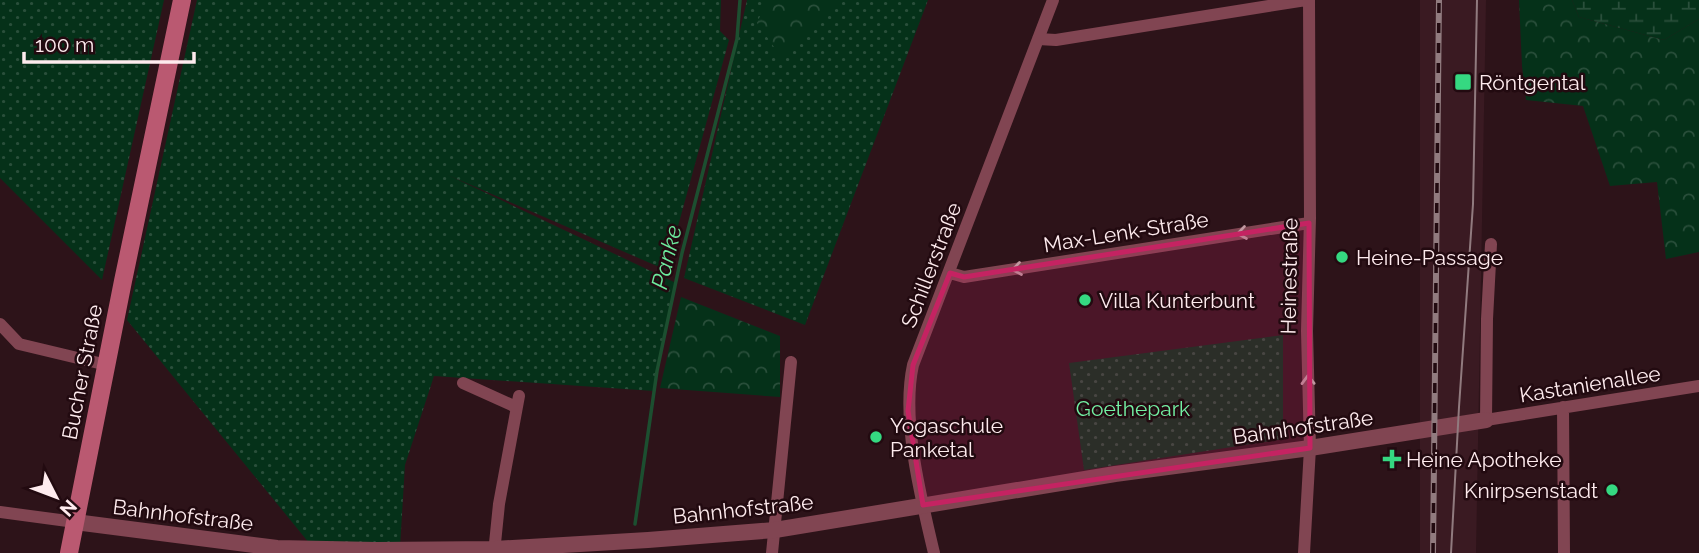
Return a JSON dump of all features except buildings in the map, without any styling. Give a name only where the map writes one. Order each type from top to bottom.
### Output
[{"type":"main road","name":"Bucher Straße","points":[[69,553],[122,281],[182,0]]},
{"type":"street","name":"Schillerstraße","points":[[934,553],[923,505],[908,411],[908,387],[913,365],[1053,0]]},
{"type":"street","points":[[1038,39],[1056,40],[1308,0]]},
{"type":"street","name":"Heinestraße","points":[[1304,553],[1310,448],[1307,331],[1308,0]]},
{"type":"street","name":"Max-Lenk-Straße","points":[[950,273],[964,277],[1309,223]]},
{"type":"street","points":[[1486,419],[1491,244]]},
{"type":"street","points":[[0,324],[19,344],[107,365]]},
{"type":"street","points":[[772,553],[790,362]]},
{"type":"street","points":[[463,383],[518,401],[500,494],[495,551]]},
{"type":"street","name":"Kastanienallee","points":[[1486,419],[1699,386]]},
{"type":"street","points":[[1563,407],[1564,553]]},
{"type":"street","name":"Bahnhofstraße","points":[[0,512],[277,548],[495,551],[775,530],[1155,468],[1310,448],[1486,419]]},
{"type":"highlighted area","points":[[1309,223],[1310,448],[923,505],[908,411],[913,365],[950,273],[964,277]]},
{"type":"shaded area","points":[[1420,0],[1486,0],[1476,553],[1420,553]]},
{"type":"green space","points":[[0,0],[164,0],[102,280],[0,178]]},
{"type":"green space","points":[[197,0],[721,0],[720,31],[729,40],[666,270],[448,175],[676,283],[654,391],[434,376],[405,465],[400,547],[314,549],[127,320]]},
{"type":"green space","points":[[747,0],[928,0],[805,325],[684,278]]},
{"type":"green space","points":[[767,0],[836,0],[781,57],[757,23]]},
{"type":"green space","points":[[1519,0],[1572,0],[1579,17],[1664,40],[1699,19],[1699,252],[1666,259],[1657,182],[1610,186],[1583,106],[1526,100]]},
{"type":"green space","points":[[1572,0],[1699,0],[1699,19],[1664,40],[1579,17]]},
{"type":"green space","points":[[681,297],[780,336],[780,397],[660,388]]},
{"type":"green space","name":"Goethepark","points":[[1283,335],[1283,439],[1084,470],[1069,363]]},
{"type":"waterway","name":"Panke","points":[[635,524],[657,371],[682,253],[737,39],[740,0]]},
{"type":"tram line","points":[[1451,553],[1473,204],[1477,0]]},
{"type":"railway","points":[[1433,553],[1439,0]]},
{"type":"place","name":"Röntgental","points":[[1463,82]]},
{"type":"place","name":"Heine-Passage","points":[[1342,257]]},
{"type":"place","name":"Villa Kunterbunt","points":[[1085,300]]},
{"type":"place","name":"Yogaschule Panketal","points":[[876,437]]},
{"type":"place","name":"Heine Apotheke","points":[[1392,459]]},
{"type":"place","name":"Knirpsenstadt","points":[[1612,490]]}]
